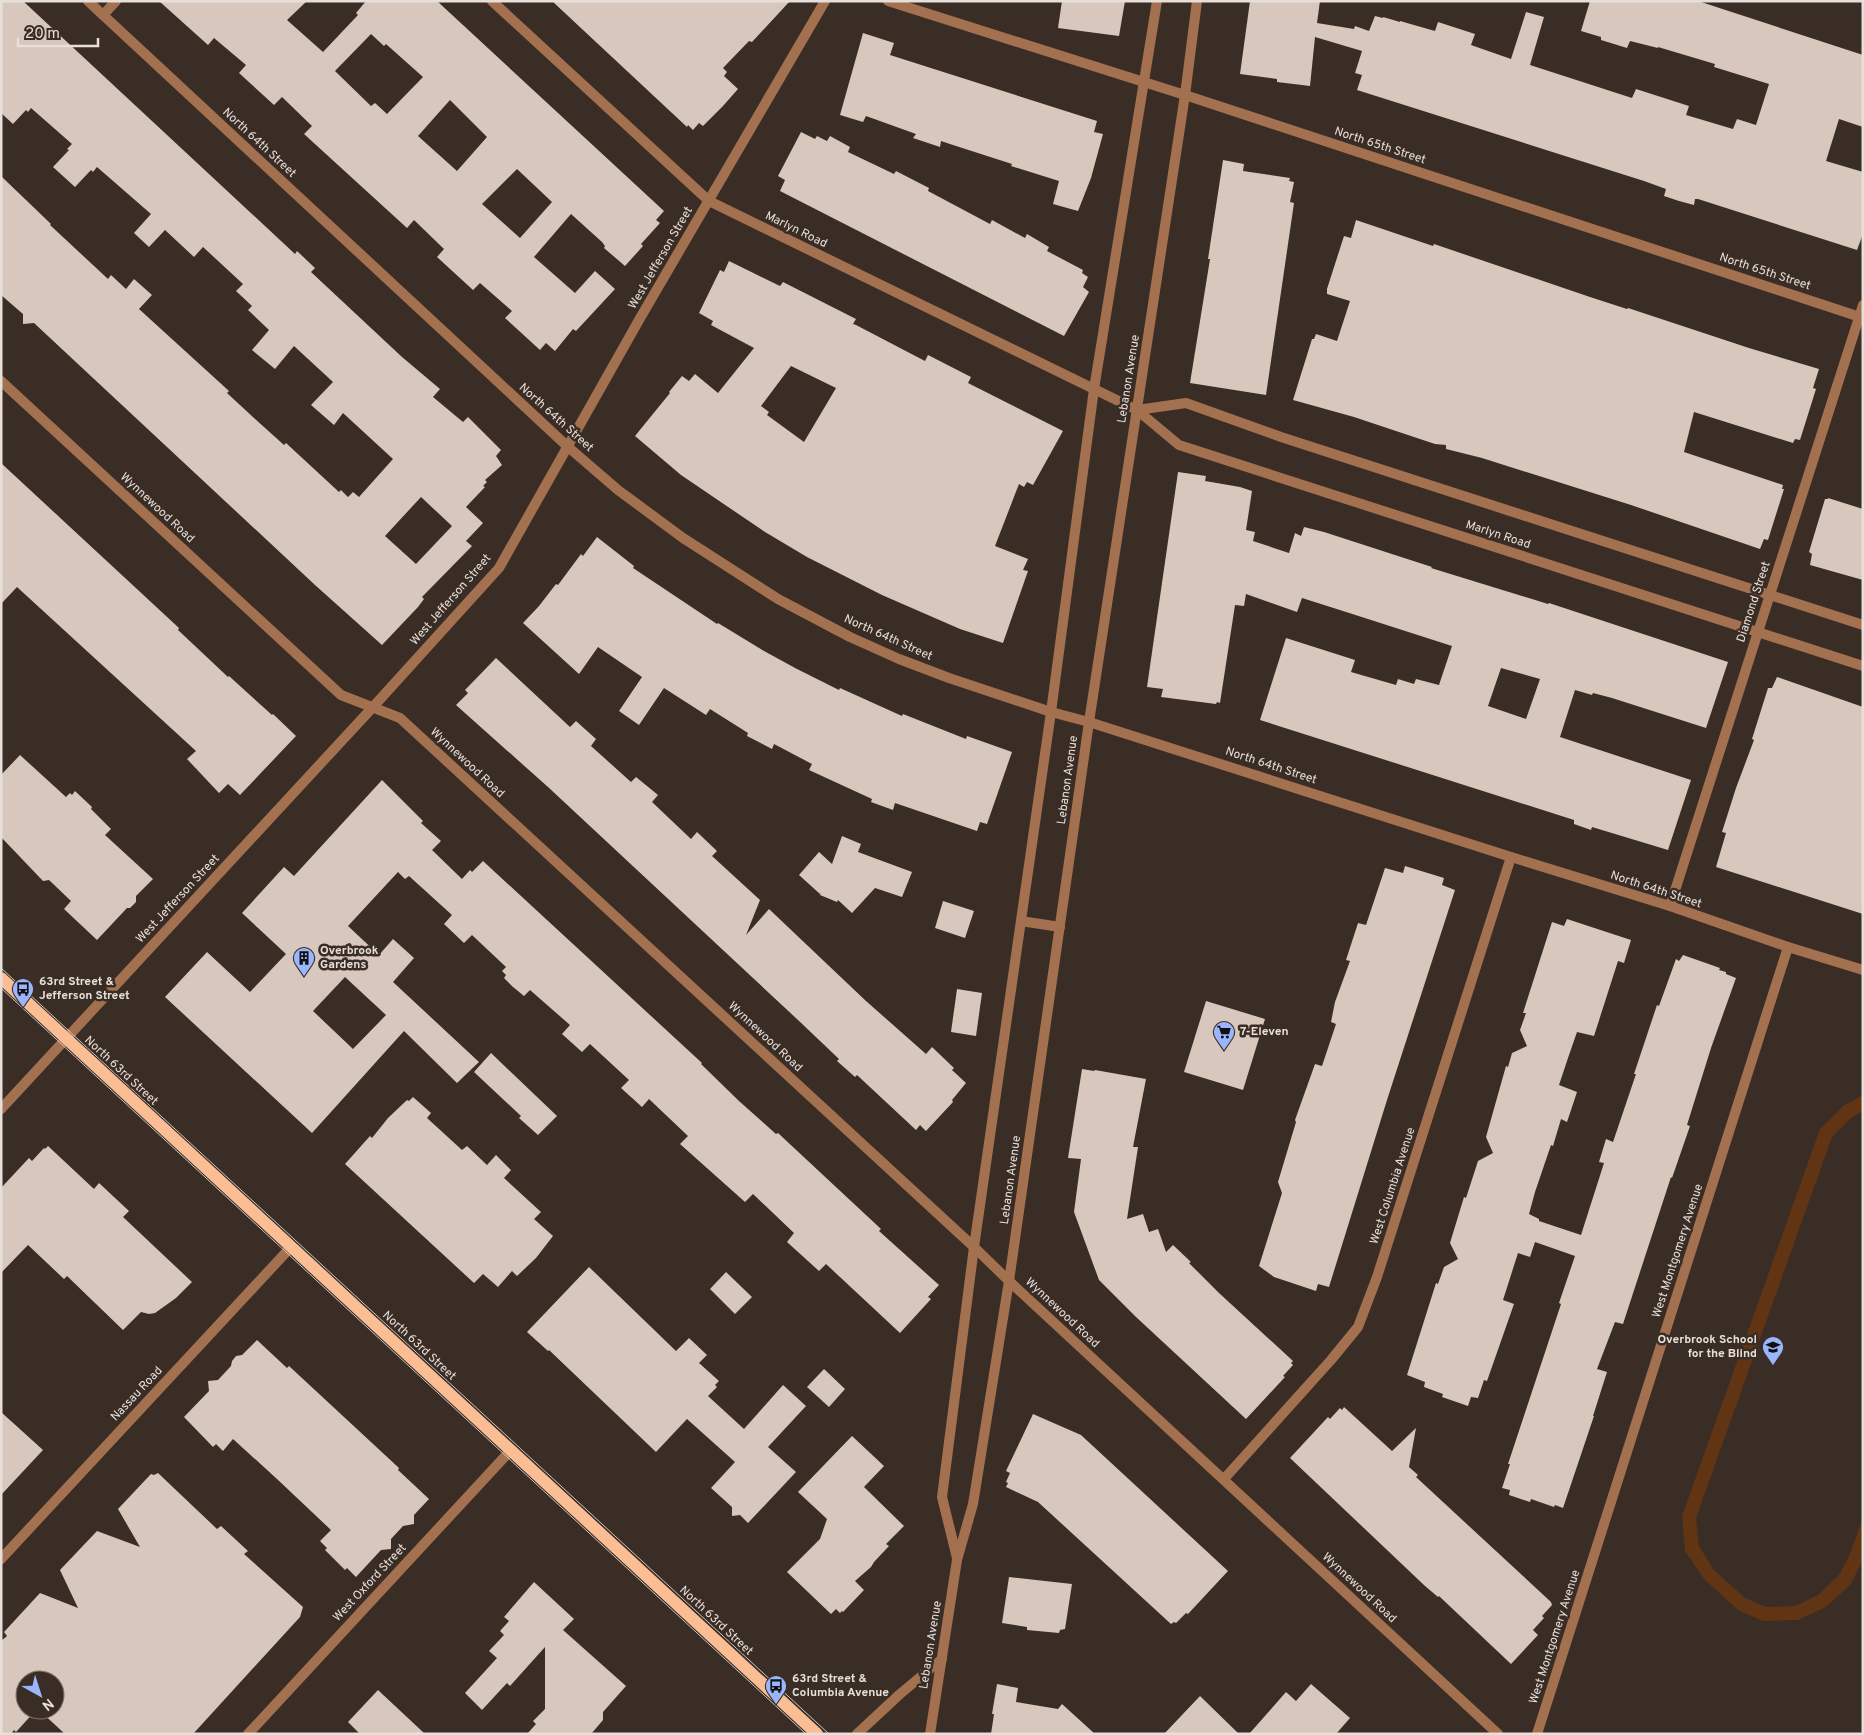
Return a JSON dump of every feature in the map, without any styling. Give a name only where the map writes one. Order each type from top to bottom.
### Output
[{"type":"main road","name":"North 63rd Street","points":[[1,978],[818,1734]]},
{"type":"street","name":"North 64th Street","points":[[88,1],[567,446],[618,490],[683,538],[778,598],[850,637],[949,678],[1051,712],[1089,722],[1670,906],[1788,947],[1863,970]]},
{"type":"street","points":[[103,15],[116,1]]},
{"type":"street","name":"Marlyn Road","points":[[492,1],[709,201],[1137,410],[1179,445],[1863,666]]},
{"type":"street","name":"West Jefferson Street","points":[[1,1109],[499,568],[567,446],[825,1]]},
{"type":"street","name":"North 65th Street","points":[[888,1],[1185,95],[1861,317]]},
{"type":"street","name":"Lebanon Avenue","points":[[957,1560],[942,1497],[974,1247],[1051,712],[1094,389],[1157,1]]},
{"type":"street","name":"Lebanon Avenue","points":[[930,1734],[957,1560],[973,1504],[1009,1280],[1089,722],[1185,95],[1197,1]]},
{"type":"street","name":"Diamond Street","points":[[1670,906],[1861,317],[1863,304]]},
{"type":"street","name":"Wynnewood Road","points":[[1,381],[341,695],[400,718],[974,1247],[1498,1734]]},
{"type":"street","points":[[1137,410],[1186,403],[1281,437],[1863,625]]},
{"type":"street","name":"West Columbia Avenue","points":[[1224,1479],[1331,1360],[1358,1327],[1377,1277],[1511,857]]},
{"type":"street","points":[[1021,921],[1060,927]]},
{"type":"street","name":"West Montgomery Avenue","points":[[1537,1734],[1788,947]]},
{"type":"street","name":"Nassau Road","points":[[1,1559],[291,1247]]},
{"type":"street","name":"West Oxford Street","points":[[248,1734],[510,1450]]},
{"type":"street","points":[[857,1734],[900,1694],[942,1659]]},
{"type":"shaded area","points":[[1863,1095],[1863,1111],[1852,1117],[1832,1137],[1696,1518],[1699,1546],[1714,1570],[1745,1598],[1766,1607],[1795,1606],[1818,1595],[1839,1575],[1849,1556],[1863,1518],[1863,1559],[1851,1584],[1826,1607],[1798,1620],[1763,1621],[1738,1610],[1704,1579],[1685,1551],[1682,1516],[1820,1129],[1843,1106]]},
{"type":"building","points":[[1,1],[23,1],[295,254],[297,251],[315,268],[311,272],[402,357],[440,389],[433,397],[463,422],[468,417],[501,450],[496,456],[502,465],[485,480],[487,482],[483,486],[485,487],[466,507],[483,523],[466,541],[472,546],[422,597],[424,599],[418,607],[382,645],[34,323],[23,324],[23,314],[1,295],[1,176],[108,279],[111,275],[126,289],[134,279],[152,295],[139,309],[229,391],[227,393],[254,418],[284,445],[286,443],[339,492],[341,490],[348,497],[353,492],[359,497],[393,459],[343,413],[334,425],[311,405],[333,382],[294,346],[275,369],[252,350],[269,330],[248,310],[252,306],[236,291],[243,284],[203,247],[194,257],[165,230],[149,247],[134,233],[151,214],[97,167],[93,172],[91,170],[75,187],[53,167],[69,150],[67,149],[72,144],[31,108],[28,112],[26,110],[13,124],[1,113]],"holes":[[[421,497],[452,526],[416,564],[385,536]]]},
{"type":"building","points":[[159,1],[307,1],[287,20],[323,52],[358,15],[356,13],[366,1],[437,1],[664,211],[656,220],[660,223],[625,266],[604,248],[605,246],[602,242],[571,214],[534,257],[575,293],[595,271],[615,289],[576,331],[573,329],[555,351],[546,343],[540,350],[505,318],[512,311],[480,283],[473,290],[437,257],[444,249],[414,220],[407,228],[304,134],[312,126],[282,97],[274,105],[239,73],[246,65],[214,38],[208,45]],"holes":[[[371,34],[384,46],[386,44],[423,77],[387,114],[375,103],[371,106],[335,71]],[[450,100],[487,137],[457,171],[418,136]],[[517,169],[552,202],[520,238],[482,204]]]},
{"type":"building","points":[[552,1],[790,1],[752,42],[749,41],[723,68],[727,72],[724,76],[738,89],[703,126],[699,123],[693,130],[688,125],[687,127]]},
{"type":"building","points":[[1062,1],[1125,1],[1119,36],[1058,28]]},
{"type":"building","points":[[1250,1],[1320,1],[1317,23],[1354,29],[1355,26],[1369,31],[1375,16],[1435,31],[1438,22],[1475,34],[1471,45],[1511,59],[1526,12],[1544,17],[1530,65],[1632,98],[1636,89],[1689,106],[1686,115],[1733,129],[1737,119],[1756,125],[1769,84],[1714,67],[1715,64],[1658,47],[1630,41],[1627,48],[1601,40],[1601,37],[1581,31],[1590,1],[1698,1],[1863,55],[1863,127],[1839,119],[1826,161],[1863,172],[1863,234],[1857,250],[1698,199],[1695,199],[1694,205],[1679,201],[1664,196],[1666,189],[1644,181],[1357,90],[1362,75],[1355,73],[1362,51],[1315,37],[1310,86],[1277,82],[1277,79],[1240,74]]},
{"type":"building","points":[[863,33],[894,43],[890,55],[1097,121],[1094,132],[1103,134],[1091,178],[1078,211],[1053,204],[1059,181],[941,141],[940,147],[913,138],[916,134],[866,116],[863,122],[840,115]]},
{"type":"building","points":[[801,132],[815,139],[817,136],[827,141],[830,136],[850,147],[848,152],[894,174],[896,171],[929,188],[928,191],[990,224],[992,220],[1025,238],[1027,234],[1049,247],[1047,251],[1083,270],[1082,273],[1088,277],[1083,287],[1089,292],[1064,336],[780,191],[785,180],[778,176]]},
{"type":"building","points":[[1223,160],[1244,164],[1243,171],[1290,178],[1289,181],[1294,182],[1290,202],[1294,203],[1266,395],[1190,383],[1210,259],[1208,259]]},
{"type":"building","points":[[1356,220],[1433,246],[1434,244],[1627,309],[1819,369],[1813,388],[1816,389],[1800,440],[1795,439],[1793,443],[1694,412],[1684,452],[1783,485],[1782,489],[1784,489],[1768,540],[1764,539],[1760,549],[1631,505],[1482,458],[1446,449],[1446,445],[1435,444],[1354,417],[1293,400],[1312,339],[1314,339],[1316,334],[1337,341],[1350,301],[1327,294],[1327,289],[1344,236],[1351,238]]},
{"type":"building","points":[[729,261],[780,286],[783,282],[856,319],[853,324],[925,361],[928,355],[971,377],[968,383],[1063,431],[1033,485],[1027,482],[1024,487],[1019,484],[995,546],[1028,559],[1023,570],[1028,571],[1003,643],[960,629],[882,595],[807,557],[765,532],[681,475],[635,436],[682,376],[689,381],[695,374],[718,393],[754,348],[711,325],[713,321],[699,313],[720,270],[724,272]],"holes":[[[791,366],[836,388],[804,442],[767,415],[769,412],[761,406]]]},
{"type":"building","points":[[1,463],[179,628],[178,630],[228,677],[273,714],[296,736],[240,795],[228,784],[219,793],[187,759],[196,751],[17,587],[1,604]]},
{"type":"building","points":[[1178,472],[1206,476],[1205,481],[1252,491],[1246,530],[1255,532],[1253,541],[1289,553],[1295,533],[1301,536],[1304,527],[1324,532],[1728,662],[1706,728],[1612,698],[1575,690],[1560,737],[1691,780],[1668,850],[1592,827],[1591,830],[1574,824],[1574,820],[1260,720],[1286,638],[1355,660],[1351,672],[1396,685],[1398,679],[1414,684],[1416,679],[1439,685],[1452,646],[1302,598],[1297,612],[1246,594],[1244,606],[1235,605],[1220,703],[1161,697],[1163,689],[1147,687]],"holes":[[[1501,668],[1540,679],[1526,719],[1488,706]]]},
{"type":"building","points":[[1828,498],[1863,509],[1863,580],[1810,565],[1812,554],[1809,552],[1825,499]]},
{"type":"building","points":[[597,537],[634,566],[633,568],[717,624],[797,669],[839,690],[840,688],[902,716],[903,714],[966,739],[967,736],[1012,752],[987,824],[980,822],[977,831],[895,803],[893,810],[871,802],[872,799],[809,770],[812,764],[774,744],[772,749],[747,736],[748,733],[710,709],[706,715],[664,688],[639,725],[619,711],[642,677],[598,647],[579,674],[523,623],[556,584],[558,585],[581,554],[583,556]]},
{"type":"building","points":[[496,658],[570,727],[576,721],[596,739],[591,746],[631,782],[636,777],[658,795],[652,802],[691,839],[697,832],[717,851],[712,856],[760,900],[746,935],[769,909],[866,1001],[926,1054],[932,1047],[954,1068],[952,1070],[966,1083],[952,1100],[953,1102],[926,1131],[920,1125],[916,1130],[857,1075],[855,1077],[837,1061],[839,1059],[798,1020],[548,787],[456,705],[468,693],[465,690]]},
{"type":"building","points":[[1777,677],[1863,707],[1863,914],[1716,867],[1726,833],[1722,832],[1754,740],[1752,739],[1768,688],[1772,688]]},
{"type":"building","points":[[20,755],[66,797],[70,793],[72,795],[75,791],[111,829],[105,835],[153,879],[136,896],[136,902],[130,908],[127,908],[97,940],[64,909],[71,901],[49,880],[43,881],[1,837],[1,775]]},
{"type":"building","points":[[382,780],[423,821],[421,823],[441,841],[432,850],[462,879],[470,870],[472,872],[483,861],[702,1063],[739,1101],[776,1134],[778,1133],[881,1229],[879,1231],[939,1285],[928,1297],[931,1299],[900,1333],[826,1264],[819,1271],[787,1242],[794,1233],[753,1194],[745,1202],[680,1144],[688,1136],[649,1099],[642,1107],[621,1088],[629,1080],[590,1044],[582,1052],[562,1034],[570,1025],[530,990],[524,996],[513,987],[504,978],[506,975],[502,971],[506,967],[472,935],[464,943],[444,924],[452,915],[409,876],[405,879],[398,872],[348,926],[379,955],[393,939],[414,958],[393,982],[479,1062],[457,1083],[404,1031],[312,1133],[165,997],[207,952],[250,992],[286,954],[242,913],[284,867],[294,876]],"holes":[[[345,977],[386,1015],[353,1049],[313,1011]]]},
{"type":"building","points":[[842,836],[861,844],[858,852],[912,872],[902,897],[875,888],[852,913],[838,900],[837,902],[820,895],[821,892],[820,894],[799,875],[819,852],[832,864]]},
{"type":"building","points":[[1405,866],[1444,878],[1442,885],[1455,890],[1329,1287],[1318,1284],[1316,1291],[1274,1277],[1259,1266],[1282,1193],[1278,1182],[1295,1120],[1315,1064],[1322,1066],[1336,1024],[1331,1022],[1335,1002],[1350,961],[1346,960],[1358,923],[1366,925],[1385,868],[1403,873]]},
{"type":"building","points":[[943,901],[974,911],[965,938],[935,928]]},
{"type":"building","points":[[1567,919],[1631,940],[1624,963],[1618,961],[1594,1036],[1577,1032],[1559,1085],[1577,1092],[1567,1122],[1561,1119],[1553,1146],[1551,1145],[1535,1192],[1529,1214],[1539,1219],[1539,1221],[1581,1235],[1604,1163],[1599,1162],[1606,1139],[1613,1142],[1657,1005],[1659,1006],[1676,959],[1679,961],[1683,955],[1720,968],[1719,970],[1736,978],[1711,1048],[1687,1125],[1690,1126],[1671,1177],[1623,1324],[1615,1322],[1597,1369],[1607,1372],[1563,1508],[1531,1499],[1530,1502],[1509,1495],[1510,1490],[1502,1488],[1575,1256],[1535,1242],[1530,1257],[1518,1253],[1503,1300],[1514,1304],[1487,1381],[1484,1380],[1478,1398],[1471,1397],[1468,1406],[1442,1397],[1443,1394],[1424,1387],[1425,1382],[1407,1375],[1436,1283],[1438,1284],[1444,1267],[1458,1259],[1450,1243],[1464,1197],[1466,1198],[1478,1161],[1493,1153],[1486,1137],[1506,1066],[1508,1067],[1512,1053],[1527,1046],[1520,1030],[1526,1013],[1523,1013],[1552,922],[1564,926]]},
{"type":"building","points":[[957,989],[982,993],[976,1036],[951,1032]]},
{"type":"building","points":[[1206,1001],[1265,1019],[1243,1090],[1184,1072]]},
{"type":"building","points":[[491,1053],[557,1116],[538,1135],[519,1118],[521,1116],[474,1072]]},
{"type":"building","points":[[1082,1069],[1146,1079],[1133,1147],[1138,1147],[1127,1219],[1143,1214],[1149,1232],[1158,1229],[1166,1252],[1173,1245],[1219,1293],[1293,1361],[1291,1363],[1293,1365],[1283,1376],[1285,1377],[1246,1419],[1099,1280],[1074,1212],[1081,1159],[1068,1158]]},
{"type":"building","points":[[413,1097],[431,1113],[427,1118],[462,1150],[467,1146],[487,1165],[496,1155],[511,1170],[504,1178],[541,1212],[534,1219],[553,1236],[536,1258],[517,1276],[512,1271],[498,1287],[483,1274],[474,1283],[345,1164],[370,1136],[372,1138],[388,1118],[407,1100],[409,1101]]},
{"type":"building","points":[[48,1146],[94,1189],[99,1183],[129,1211],[123,1217],[192,1282],[176,1298],[155,1313],[141,1312],[123,1330],[67,1276],[64,1279],[28,1245],[1,1273],[1,1188],[29,1158],[32,1161]]},
{"type":"building","points":[[589,1267],[676,1351],[689,1338],[707,1355],[699,1363],[719,1381],[715,1385],[717,1387],[708,1396],[744,1429],[783,1385],[806,1406],[768,1447],[796,1472],[748,1523],[740,1515],[732,1516],[732,1507],[711,1488],[735,1462],[687,1419],[656,1452],[549,1350],[527,1332]]},
{"type":"building","points":[[726,1272],[752,1297],[735,1314],[710,1289]]},
{"type":"building","points":[[257,1340],[287,1368],[289,1366],[399,1468],[398,1470],[429,1499],[414,1515],[414,1524],[403,1526],[391,1539],[391,1549],[381,1550],[356,1577],[347,1568],[345,1570],[325,1550],[327,1548],[320,1541],[331,1530],[277,1479],[233,1439],[223,1451],[216,1444],[213,1447],[184,1417],[209,1391],[208,1381],[218,1380],[231,1366],[236,1356],[242,1355]]},
{"type":"building","points":[[824,1369],[845,1389],[829,1407],[807,1387]]},
{"type":"building","points":[[1344,1407],[1392,1451],[1416,1428],[1409,1467],[1418,1475],[1416,1477],[1551,1602],[1552,1605],[1542,1616],[1544,1618],[1533,1630],[1538,1635],[1511,1664],[1439,1596],[1425,1586],[1290,1458],[1328,1417],[1330,1419],[1340,1408],[1342,1410]]},
{"type":"building","points":[[1,1412],[43,1450],[1,1495]]},
{"type":"building","points":[[1033,1414],[1081,1435],[1228,1571],[1188,1614],[1186,1613],[1176,1623],[1171,1624],[1038,1502],[1006,1487],[1010,1473],[1006,1471]]},
{"type":"building","points":[[852,1436],[884,1466],[864,1487],[904,1526],[886,1544],[889,1546],[871,1567],[855,1581],[864,1590],[843,1612],[840,1613],[836,1609],[831,1614],[787,1572],[820,1539],[827,1519],[798,1492]]},
{"type":"building","points":[[158,1473],[217,1529],[221,1526],[248,1551],[244,1554],[303,1607],[300,1617],[193,1734],[65,1734],[50,1720],[65,1720],[65,1670],[15,1670],[15,1720],[27,1720],[16,1732],[14,1730],[11,1734],[1,1734],[1,1641],[7,1636],[4,1632],[40,1593],[78,1608],[60,1570],[97,1531],[140,1547],[118,1509],[151,1474]]},
{"type":"building","points":[[1009,1577],[1072,1584],[1065,1629],[1060,1630],[1059,1633],[1027,1630],[1027,1627],[1002,1623]]},
{"type":"building","points":[[534,1582],[574,1619],[563,1630],[626,1686],[603,1712],[603,1720],[591,1734],[527,1734],[536,1724],[533,1721],[545,1709],[545,1647],[510,1686],[507,1683],[482,1710],[465,1693],[497,1658],[489,1651],[504,1635],[500,1631],[509,1621],[504,1617]]},
{"type":"building","points":[[997,1684],[1018,1688],[1016,1702],[1058,1709],[1062,1704],[1095,1734],[991,1734]]},
{"type":"building","points":[[1311,1684],[1350,1718],[1336,1734],[1249,1734],[1286,1692],[1296,1701]]},
{"type":"building","points":[[378,1690],[425,1734],[360,1734],[348,1722]]},
{"type":"building","points":[[1200,1696],[1239,1734],[1164,1734]]},
{"type":"tram line","points":[[1,968],[829,1734]]},
{"type":"tram line","points":[[1,988],[806,1734]]},
{"type":"place","name":"Overbrook Gardens","points":[[304,977]]},
{"type":"place","name":"63rd Street & Jefferson Street","points":[[23,1008]]},
{"type":"place","name":"7-Eleven","points":[[1224,1051]]},
{"type":"place","name":"Overbrook School for the Blind","points":[[1773,1366]]},
{"type":"place","name":"63rd Street & Columbia Avenue","points":[[776,1705]]}]
